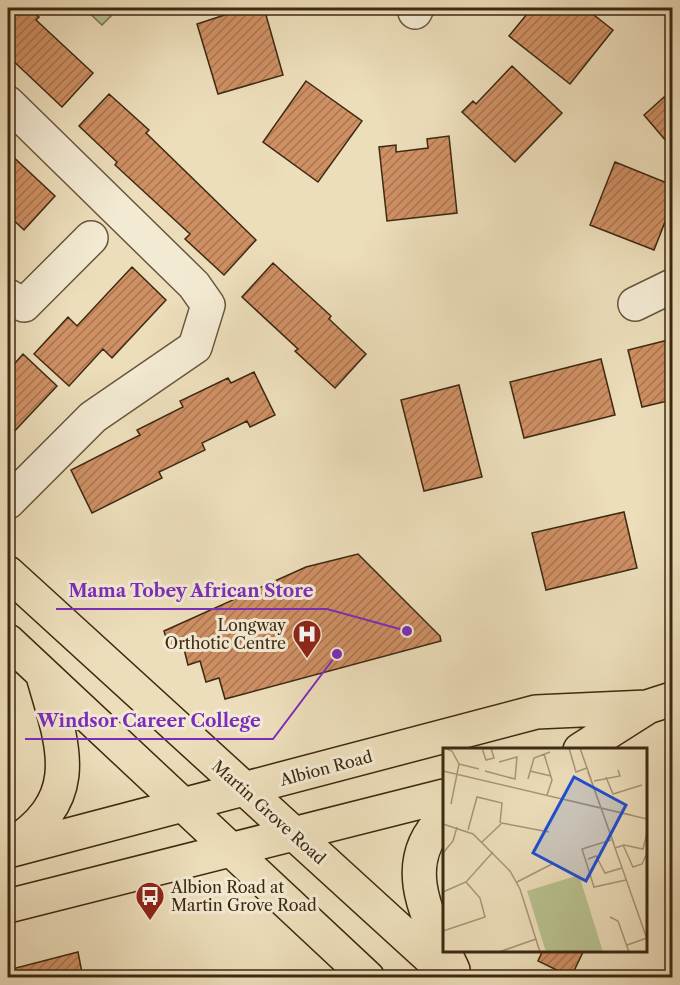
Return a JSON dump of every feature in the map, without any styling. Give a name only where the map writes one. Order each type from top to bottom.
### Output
[{"type":"main road","name":"Martin Grove Road","points":[[8,573],[452,978]]},
{"type":"main road","points":[[8,641],[368,978]]},
{"type":"main road","points":[[8,846],[36,824],[51,808],[60,790],[63,768],[62,743],[42,674]]},
{"type":"main road","name":"Albion Road","points":[[8,851],[536,712],[660,703]]},
{"type":"main road","name":"Albion Road","points":[[583,748],[660,703]]},
{"type":"main road","points":[[8,906],[443,796]]},
{"type":"main road","points":[[443,819],[427,842],[420,860],[419,883],[422,902],[443,948]]},
{"type":"main road","points":[[445,952],[457,978]]},
{"type":"lane","points":[[8,103],[194,285],[208,305],[195,347],[93,417],[8,502]]},
{"type":"lane","points":[[8,296],[24,305],[91,238]]},
{"type":"lane","points":[[635,304],[672,286]]},
{"type":"green space","points":[[84,8],[119,8],[102,25]]},
{"type":"building","points":[[8,8],[28,8],[39,17],[36,20],[93,73],[62,107],[8,56]]},
{"type":"building","points":[[246,8],[264,8],[283,75],[218,94],[197,24]]},
{"type":"building","points":[[532,8],[585,8],[613,30],[570,84],[509,36]]},
{"type":"building","points":[[512,66],[562,113],[515,162],[462,112],[473,101],[476,104]]},
{"type":"building","points":[[306,81],[362,121],[318,182],[263,142]]},
{"type":"building","points":[[672,90],[672,148],[644,115]]},
{"type":"building","points":[[109,94],[149,130],[146,133],[256,240],[224,275],[185,239],[190,234],[115,165],[117,162],[79,126]]},
{"type":"building","points":[[449,136],[457,213],[387,221],[379,147],[396,145],[396,152],[428,148],[427,139]]},
{"type":"building","points":[[8,152],[55,196],[24,230],[8,215]]},
{"type":"building","points":[[615,162],[672,185],[672,204],[654,250],[590,225]]},
{"type":"building","points":[[273,263],[331,316],[329,319],[366,354],[335,388],[295,351],[298,349],[242,297]]},
{"type":"building","points":[[132,267],[166,300],[112,358],[103,349],[69,386],[34,354],[68,317],[77,326]]},
{"type":"building","points":[[672,339],[672,400],[642,407],[628,350]]},
{"type":"building","points":[[23,354],[57,386],[8,438],[8,371]]},
{"type":"building","points":[[601,359],[615,415],[524,438],[510,382]]},
{"type":"building","points":[[254,372],[275,415],[250,427],[247,421],[202,443],[205,450],[159,472],[162,478],[92,513],[71,470],[140,435],[137,430],[183,407],[180,401],[228,378],[231,383]]},
{"type":"building","points":[[459,385],[482,477],[424,491],[401,400]]},
{"type":"building","points":[[624,512],[637,568],[546,590],[532,533]]},
{"type":"building","points":[[358,554],[440,636],[441,641],[225,699],[219,678],[206,682],[200,661],[188,665],[183,645],[169,648],[164,631],[306,567]]},
{"type":"building","points":[[78,952],[83,978],[8,978],[8,970]]},
{"type":"building","points":[[542,952],[583,952],[571,977],[538,961]]},
{"type":"place","name":"Mama Tobey African Store","points":[[407,631]]},
{"type":"place","name":"Windsor Career College","points":[[337,654]]},
{"type":"place","name":"Longway Orthotic Centre","points":[[307,660]]},
{"type":"place","name":"Albion Road at Martin Grove Road","points":[[150,922]]}]
